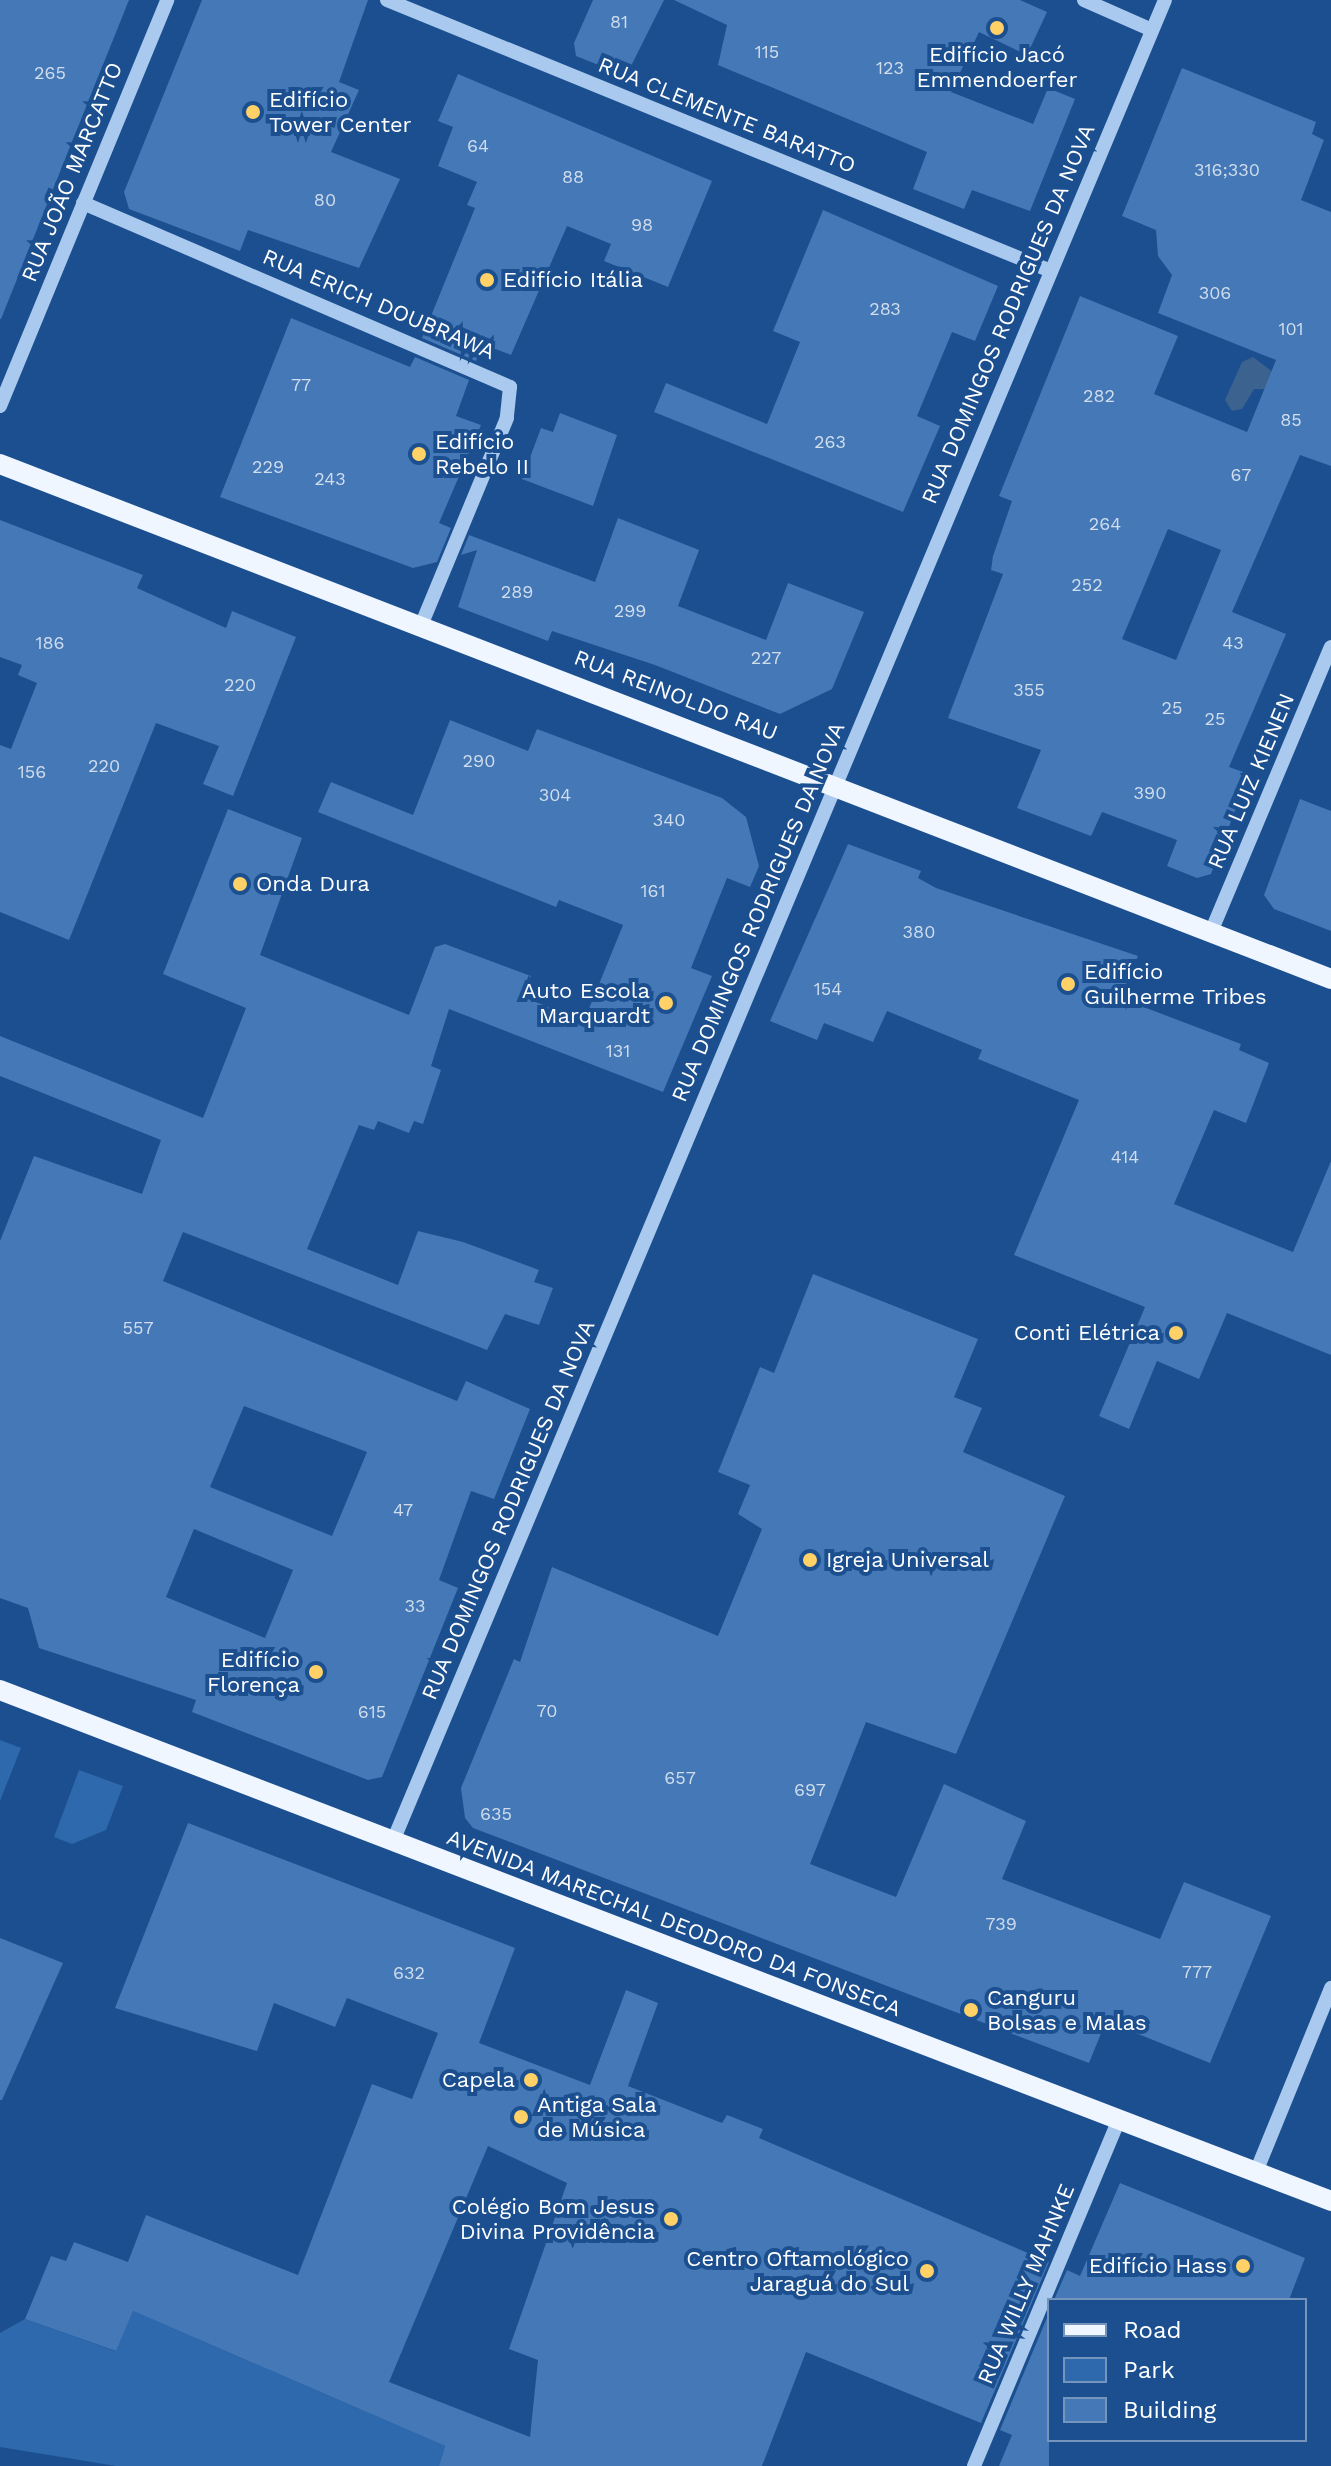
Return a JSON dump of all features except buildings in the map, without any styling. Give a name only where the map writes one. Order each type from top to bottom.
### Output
[{"type":"main road","name":"RUA REINOLDO RAU","points":[[0,464],[836,783],[1331,979]]},
{"type":"main road","name":"AVENIDA MARECHAL DEODORO DA FONSECA","points":[[0,1690],[1331,2201]]},
{"type":"street","name":"RUA JOÃO MARCATTO","points":[[0,406],[167,0]]},
{"type":"street","name":"RUA CLEMENTE BARATTO","points":[[387,0],[1051,271]]},
{"type":"street","points":[[1084,0],[1152,30]]},
{"type":"street","name":"RUA DOMINGOS RODRIGUES DA NOVA","points":[[393,1841],[1165,0]]},
{"type":"street","name":"RUA ERICH DOUBRAWA","points":[[83,203],[510,387],[507,418],[422,623]]},
{"type":"street","name":"RUA LUIZ KIENEN","points":[[1211,932],[1331,647]]},
{"type":"street","points":[[1256,2172],[1331,1988]]},
{"type":"street","name":"RUA WILLY MAHNKE","points":[[974,2466],[1119,2120]]},
{"type":"green space","points":[[0,1740],[21,1748],[0,1801]]},
{"type":"green space","points":[[79,1770],[123,1786],[106,1830],[72,1844],[54,1837]]},
{"type":"green space","points":[[133,2311],[445,2446],[439,2466],[116,2466],[0,2447],[0,2333],[25,2319],[115,2351]]},
{"type":"shaded area","points":[[1253,357],[1278,376],[1272,389],[1254,389],[1242,409],[1232,411],[1225,400],[1242,362]]},
{"type":"place","name":"Edifício Jacó Emmendoerfer","points":[[997,28]]},
{"type":"place","name":"Edifício Tower Center","points":[[253,112]]},
{"type":"place","name":"Edifício Itália","points":[[487,280]]},
{"type":"place","name":"Edifício Rebelo II","points":[[419,454]]},
{"type":"place","name":"Onda Dura","points":[[240,884]]},
{"type":"place","name":"Edifício Guilherme Tribes","points":[[1068,984]]},
{"type":"place","name":"Auto Escola Marquardt","points":[[666,1003]]},
{"type":"place","name":"Conti Elétrica","points":[[1176,1333]]},
{"type":"place","name":"Igreja Universal","points":[[810,1560]]},
{"type":"place","name":"Edifício Florença","points":[[316,1672]]},
{"type":"place","name":"Canguru Bolsas e Malas","points":[[971,2010]]},
{"type":"place","name":"Capela","points":[[531,2080]]},
{"type":"place","name":"Antiga Sala de Música","points":[[521,2117]]},
{"type":"place","name":"Colégio Bom Jesus Divina Providência","points":[[671,2219]]},
{"type":"place","name":"Edifício Hass","points":[[1243,2266]]},
{"type":"place","name":"Centro Oftamológico Jaraguá do Sul","points":[[927,2271]]}]
